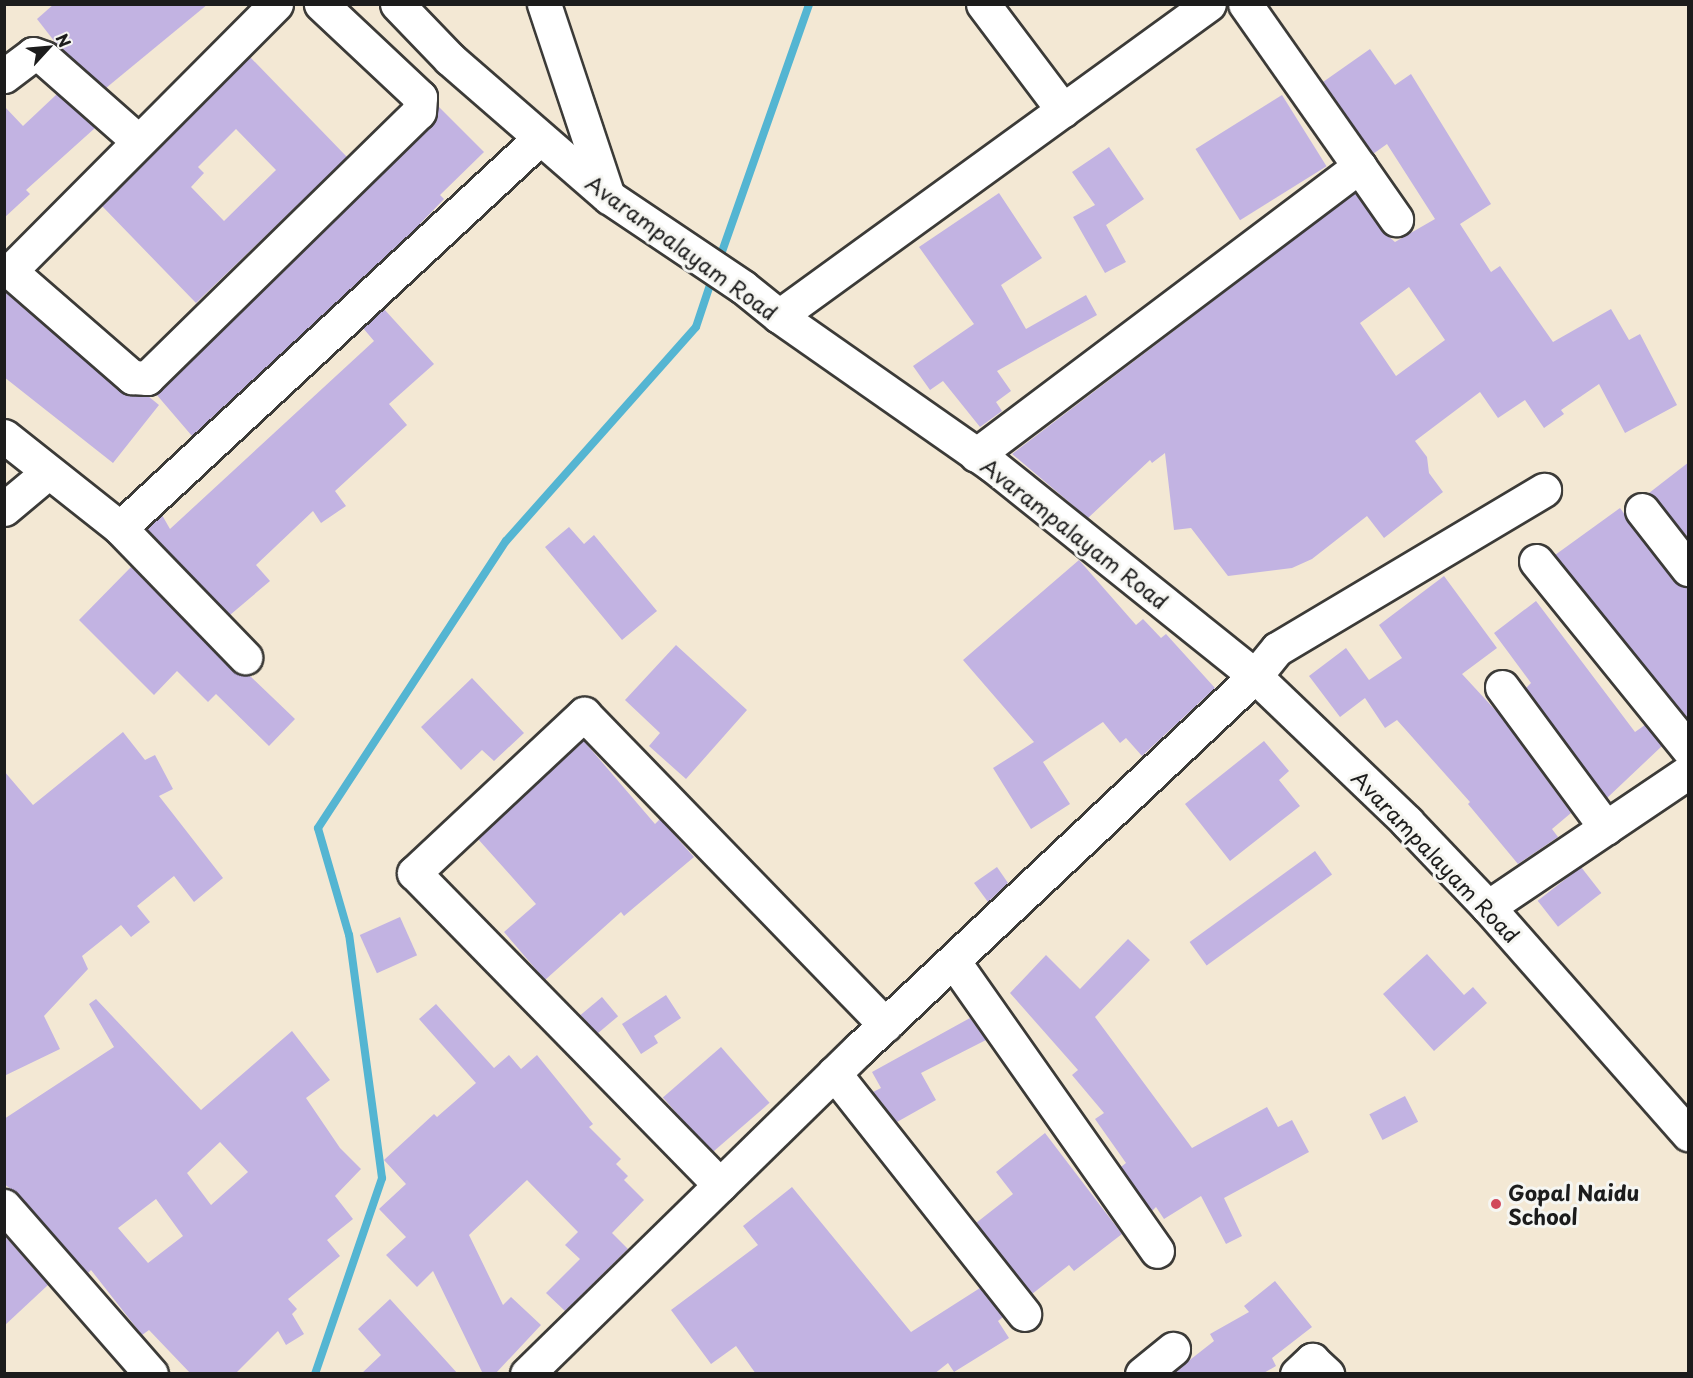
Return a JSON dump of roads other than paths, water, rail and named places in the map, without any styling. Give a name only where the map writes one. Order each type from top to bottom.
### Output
[{"type":"street","points":[[276,4],[7,269],[132,377],[147,378],[419,112],[420,97],[321,4]]},
{"type":"street","name":"Avarampalayam Road","points":[[397,4],[450,59],[609,198],[687,253],[743,287],[779,316],[976,455],[1255,676],[1407,822],[1488,907],[1689,1134]]},
{"type":"street","points":[[544,4],[609,198]]},
{"type":"street","points":[[983,4],[1063,110]]},
{"type":"street","points":[[779,316],[1209,4]]},
{"type":"street","points":[[1245,4],[1396,219]]},
{"type":"street","points":[[4,76],[33,54],[44,58],[138,141]]},
{"type":"street","points":[[120,528],[540,138]]},
{"type":"street","points":[[976,455],[1359,166]]},
{"type":"street","points":[[4,436],[47,473],[120,528],[245,657]]},
{"type":"street","points":[[4,509],[47,473]]},
{"type":"street","points":[[527,1374],[834,1073],[1255,676],[1277,649],[1544,490]]},
{"type":"street","points":[[1642,510],[1689,569]]},
{"type":"street","points":[[1536,561],[1689,749]]},
{"type":"street","points":[[1502,687],[1606,828]]},
{"type":"street","points":[[720,1185],[414,873],[584,714],[885,1025]]},
{"type":"street","points":[[1488,907],[1689,772]]},
{"type":"street","points":[[954,962],[1157,1251]]},
{"type":"street","points":[[834,1073],[1023,1314]]},
{"type":"street","points":[[4,1206],[151,1374]]},
{"type":"street","points":[[1142,1374],[1173,1349]]},
{"type":"street","points":[[1297,1374],[1312,1360],[1327,1374]]},
{"type":"waterway","points":[[718,263],[809,4]]},
{"type":"waterway","points":[[315,1374],[382,1178],[349,935],[318,828],[506,541],[696,327],[713,276]]},
{"type":"place","name":"Gopal Naidu School","points":[[1496,1204]]}]
